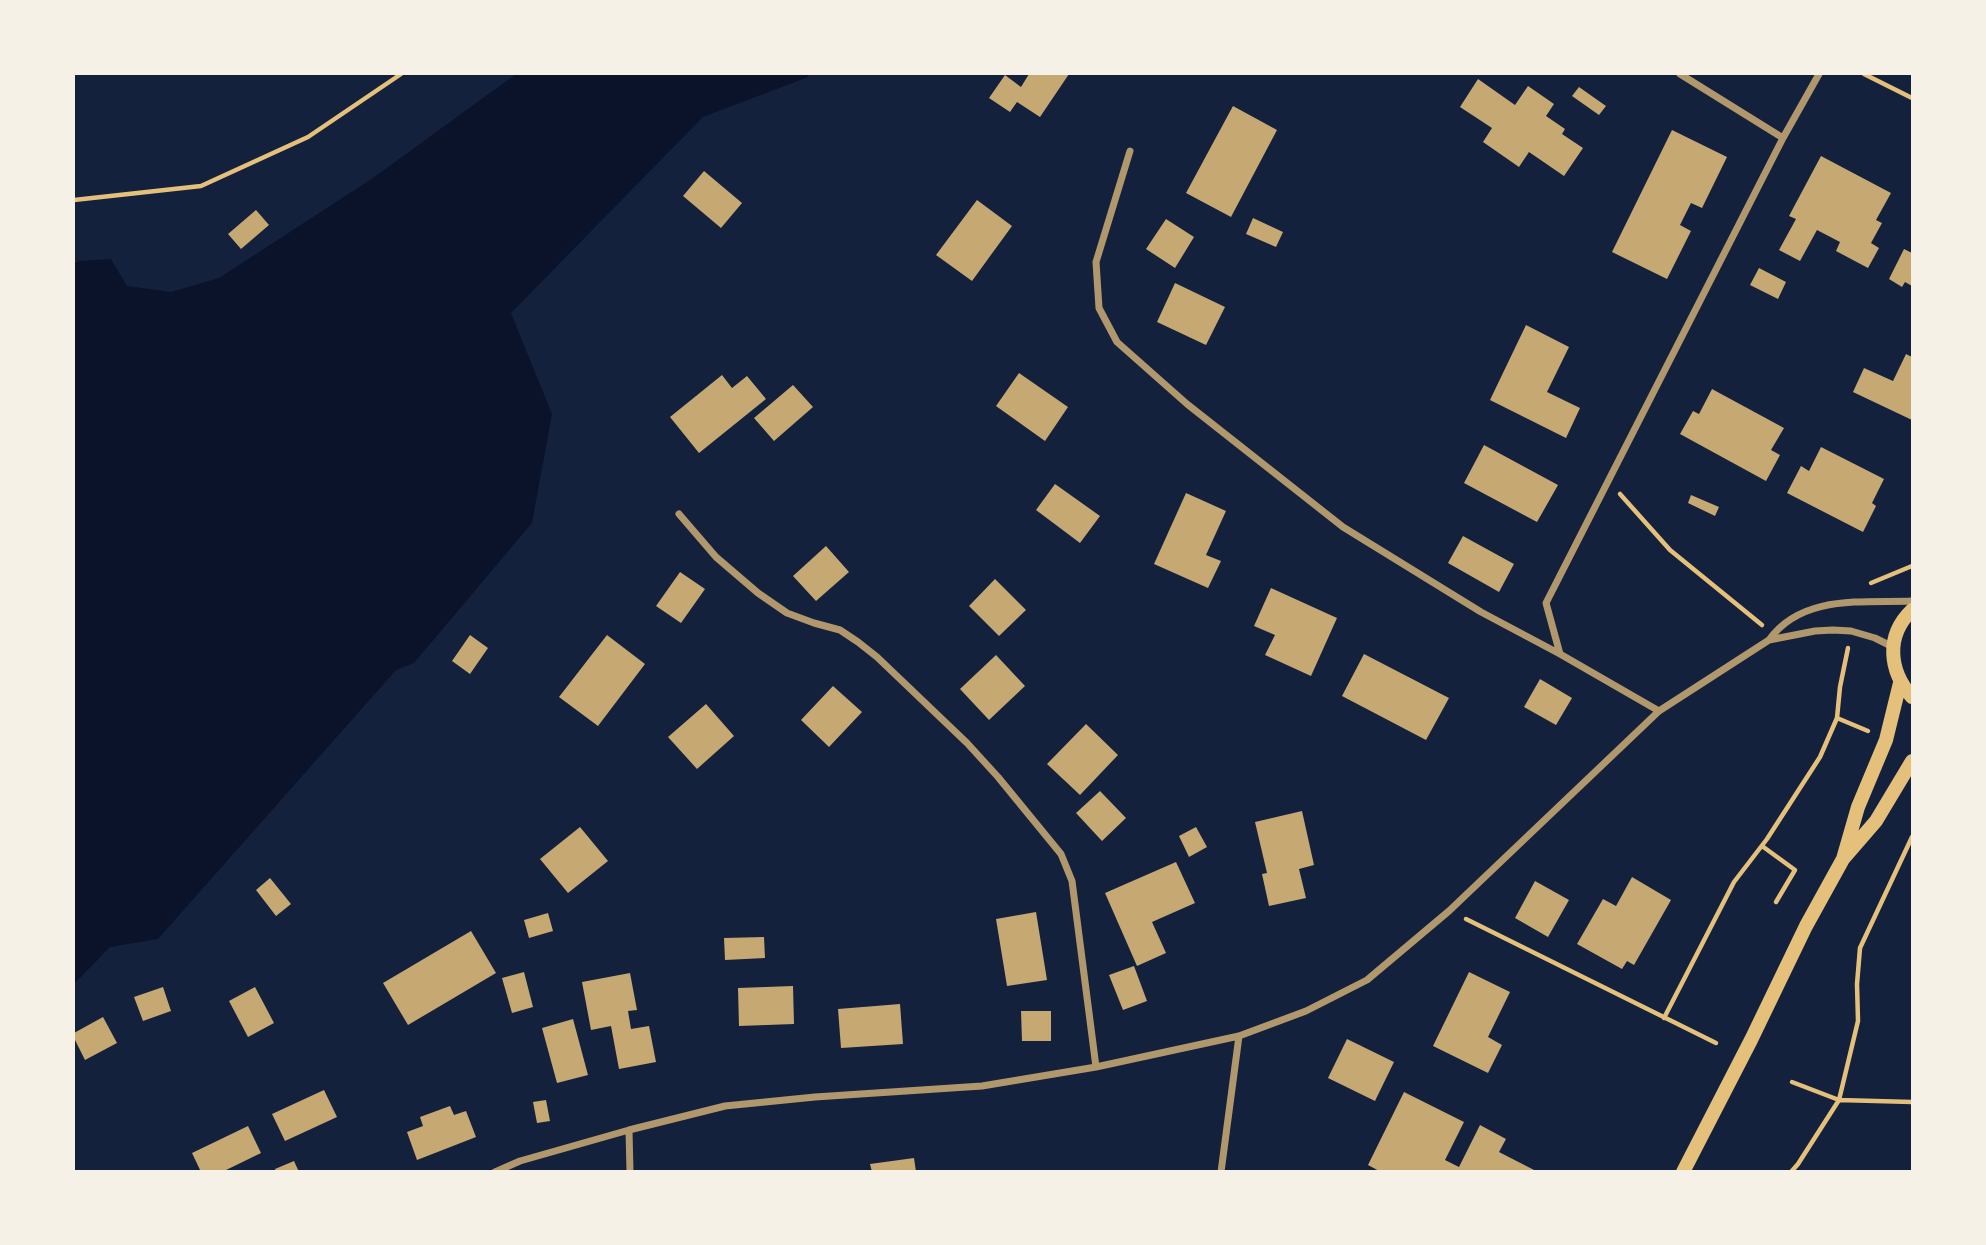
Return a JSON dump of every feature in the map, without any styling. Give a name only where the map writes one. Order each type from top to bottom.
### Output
[{"type":"main road","points":[[1913,610],[1898,628],[1894,646],[1894,666],[1900,682],[1913,697]]},
{"type":"main road","points":[[1682,1171],[1843,859],[1858,807],[1886,740],[1900,682]]},
{"type":"main road","points":[[1843,859],[1876,821],[1913,761]]},
{"type":"street","points":[[1680,74],[1783,138]]},
{"type":"street","points":[[1560,654],[1546,603],[1783,138],[1819,74]]},
{"type":"street","points":[[1130,151],[1096,262],[1099,308],[1117,342],[1187,404],[1343,527],[1481,612],[1659,711]]},
{"type":"street","points":[[679,514],[716,557],[758,593],[787,613],[839,630],[877,657],[998,776],[1061,854],[1072,881],[1096,1067]]},
{"type":"street","points":[[495,1171],[520,1161],[629,1130],[725,1106],[982,1086],[1096,1067],[1239,1036],[1306,1011],[1367,980],[1449,911],[1659,711],[1769,640],[1784,623],[1836,603],[1913,601]]},
{"type":"street","points":[[1769,640],[1815,632],[1851,631],[1894,646]]},
{"type":"street","points":[[1221,1171],[1239,1036]]},
{"type":"street","points":[[629,1130],[629,1171]]},
{"type":"path","points":[[74,200],[201,186],[307,137],[401,74]]},
{"type":"path","points":[[1864,74],[1913,98]]},
{"type":"path","points":[[1609,478],[1618,492],[1670,550],[1775,632]]},
{"type":"path","points":[[1860,603],[1865,585],[1913,566]]},
{"type":"path","points":[[1664,1018],[1734,882],[1762,846],[1820,757],[1837,718],[1851,631]]},
{"type":"path","points":[[1791,1171],[1839,1100],[1858,1021],[1860,948],[1913,837]]},
{"type":"path","points":[[1762,846],[1795,870],[1776,902]]},
{"type":"path","points":[[1449,911],[1716,1043]]},
{"type":"path","points":[[1792,1082],[1839,1100],[1913,1102]]},
{"type":"water","points":[[516,74],[809,74],[808,77],[703,117],[511,313],[552,414],[532,523],[414,663],[396,670],[158,939],[110,947],[74,984],[74,263],[111,259],[127,286],[171,292],[219,278],[373,178]]},
{"type":"building","points":[[1029,74],[1069,74],[1040,117],[1017,102],[1010,112],[989,98],[1005,75],[1021,87]]},
{"type":"building","points":[[1478,79],[1515,105],[1528,86],[1554,104],[1546,116],[1565,129],[1562,134],[1583,148],[1564,176],[1529,152],[1519,167],[1483,142],[1492,128],[1460,107]]},
{"type":"building","points":[[1579,87],[1606,106],[1599,115],[1572,96]]},
{"type":"building","points":[[1233,106],[1277,130],[1231,217],[1186,193]]},
{"type":"building","points":[[1672,130],[1727,157],[1702,208],[1691,203],[1680,225],[1691,231],[1667,279],[1612,252]]},
{"type":"building","points":[[1821,156],[1891,193],[1876,220],[1882,223],[1871,243],[1879,248],[1868,268],[1836,251],[1840,242],[1817,230],[1800,261],[1779,250],[1796,219],[1789,216]]},
{"type":"building","points":[[704,171],[742,203],[721,228],[683,196]]},
{"type":"building","points":[[977,200],[1012,226],[972,281],[936,255]]},
{"type":"building","points":[[256,210],[269,225],[241,249],[228,234]]},
{"type":"building","points":[[1253,218],[1283,232],[1276,247],[1246,234]]},
{"type":"building","points":[[1166,219],[1194,237],[1175,268],[1146,249]]},
{"type":"building","points":[[1904,249],[1912,253],[1912,286],[1905,282],[1902,287],[1889,279]]},
{"type":"building","points":[[1759,268],[1786,282],[1778,299],[1750,285]]},
{"type":"building","points":[[1175,283],[1225,307],[1206,345],[1157,322]]},
{"type":"building","points":[[1526,325],[1569,347],[1547,392],[1580,408],[1566,438],[1490,400]]},
{"type":"building","points":[[1906,354],[1912,357],[1912,420],[1853,392],[1864,368],[1893,381]]},
{"type":"building","points":[[1019,373],[1068,407],[1045,441],[996,406]]},
{"type":"building","points":[[722,375],[732,388],[747,376],[766,399],[699,453],[670,417]]},
{"type":"building","points":[[793,385],[813,407],[774,441],[754,418]]},
{"type":"building","points":[[1712,389],[1784,428],[1771,450],[1780,455],[1766,481],[1680,434],[1693,411],[1699,414]]},
{"type":"building","points":[[1484,445],[1558,485],[1537,522],[1464,483]]},
{"type":"building","points":[[1821,447],[1884,479],[1872,503],[1876,506],[1863,532],[1787,493],[1801,466],[1809,471]]},
{"type":"building","points":[[1055,484],[1100,516],[1080,543],[1036,510]]},
{"type":"building","points":[[1186,493],[1226,511],[1206,555],[1221,561],[1208,588],[1154,564]]},
{"type":"building","points":[[1691,495],[1719,507],[1715,516],[1688,503]]},
{"type":"building","points":[[1463,536],[1514,564],[1499,592],[1448,563]]},
{"type":"building","points":[[826,546],[849,572],[816,601],[793,576]]},
{"type":"building","points":[[680,572],[705,589],[681,623],[656,606]]},
{"type":"building","points":[[995,579],[1026,610],[999,636],[969,606]]},
{"type":"building","points":[[1271,588],[1337,618],[1311,676],[1265,655],[1275,635],[1254,626]]},
{"type":"building","points":[[470,635],[488,648],[470,674],[452,661]]},
{"type":"building","points":[[607,635],[645,664],[598,726],[559,697]]},
{"type":"building","points":[[1364,654],[1449,698],[1426,740],[1342,696]]},
{"type":"building","points":[[996,655],[1025,686],[989,720],[960,689]]},
{"type":"building","points":[[1540,679],[1572,698],[1556,725],[1524,707]]},
{"type":"building","points":[[833,686],[862,712],[829,747],[801,720]]},
{"type":"building","points":[[706,704],[734,736],[697,769],[668,737]]},
{"type":"building","points":[[1086,724],[1118,755],[1080,795],[1047,764]]},
{"type":"building","points":[[1100,791],[1126,818],[1102,841],[1076,813]]},
{"type":"building","points":[[1302,811],[1314,865],[1299,869],[1306,898],[1269,906],[1262,874],[1267,873],[1255,822]]},
{"type":"building","points":[[580,827],[608,861],[568,893],[540,859]]},
{"type":"building","points":[[1196,827],[1207,847],[1189,857],[1179,836]]},
{"type":"building","points":[[1176,862],[1195,903],[1152,922],[1166,953],[1137,966],[1105,893]]},
{"type":"building","points":[[1632,877],[1671,900],[1634,965],[1627,961],[1622,969],[1577,944],[1603,899],[1616,906]]},
{"type":"building","points":[[270,878],[291,904],[276,916],[256,890]]},
{"type":"building","points":[[1535,881],[1569,900],[1548,937],[1515,918]]},
{"type":"building","points":[[1036,912],[1047,980],[1007,986],[996,919]]},
{"type":"building","points":[[548,913],[553,931],[529,938],[524,920]]},
{"type":"building","points":[[471,931],[496,973],[408,1025],[383,983]]},
{"type":"building","points":[[764,937],[765,958],[725,960],[724,938]]},
{"type":"building","points":[[1134,966],[1147,1001],[1123,1010],[1109,975]]},
{"type":"building","points":[[524,972],[533,1007],[512,1013],[502,978]]},
{"type":"building","points":[[1469,972],[1510,992],[1488,1037],[1502,1045],[1488,1073],[1433,1046]]},
{"type":"building","points":[[630,973],[637,1010],[628,1011],[631,1029],[649,1026],[656,1062],[619,1069],[611,1026],[591,1030],[582,982]]},
{"type":"building","points":[[793,986],[794,1024],[739,1026],[738,988]]},
{"type":"building","points":[[163,987],[171,1011],[143,1021],[134,997]]},
{"type":"building","points":[[255,987],[274,1023],[248,1037],[229,1001]]},
{"type":"building","points":[[900,1004],[903,1044],[841,1048],[838,1009]]},
{"type":"building","points":[[1021,1011],[1051,1011],[1051,1041],[1022,1041]]},
{"type":"building","points":[[103,1017],[117,1043],[85,1060],[74,1033]]},
{"type":"building","points":[[573,1019],[588,1075],[557,1083],[542,1028]]},
{"type":"building","points":[[1347,1039],[1394,1062],[1375,1101],[1328,1078]]},
{"type":"building","points":[[324,1090],[337,1117],[285,1141],[272,1114]]},
{"type":"building","points":[[1404,1092],[1464,1122],[1445,1160],[1459,1167],[1480,1125],[1506,1139],[1499,1152],[1538,1172],[1381,1172],[1368,1165]]},
{"type":"building","points":[[546,1100],[550,1121],[537,1123],[533,1102]]},
{"type":"building","points":[[450,1106],[454,1115],[466,1111],[476,1137],[417,1160],[407,1132],[423,1126],[420,1117]]},
{"type":"building","points":[[248,1126],[261,1153],[222,1172],[201,1172],[192,1153]]},
{"type":"building","points":[[914,1158],[916,1172],[872,1172],[870,1164]]},
{"type":"building","points":[[294,1161],[299,1172],[276,1172],[275,1169]]}]
